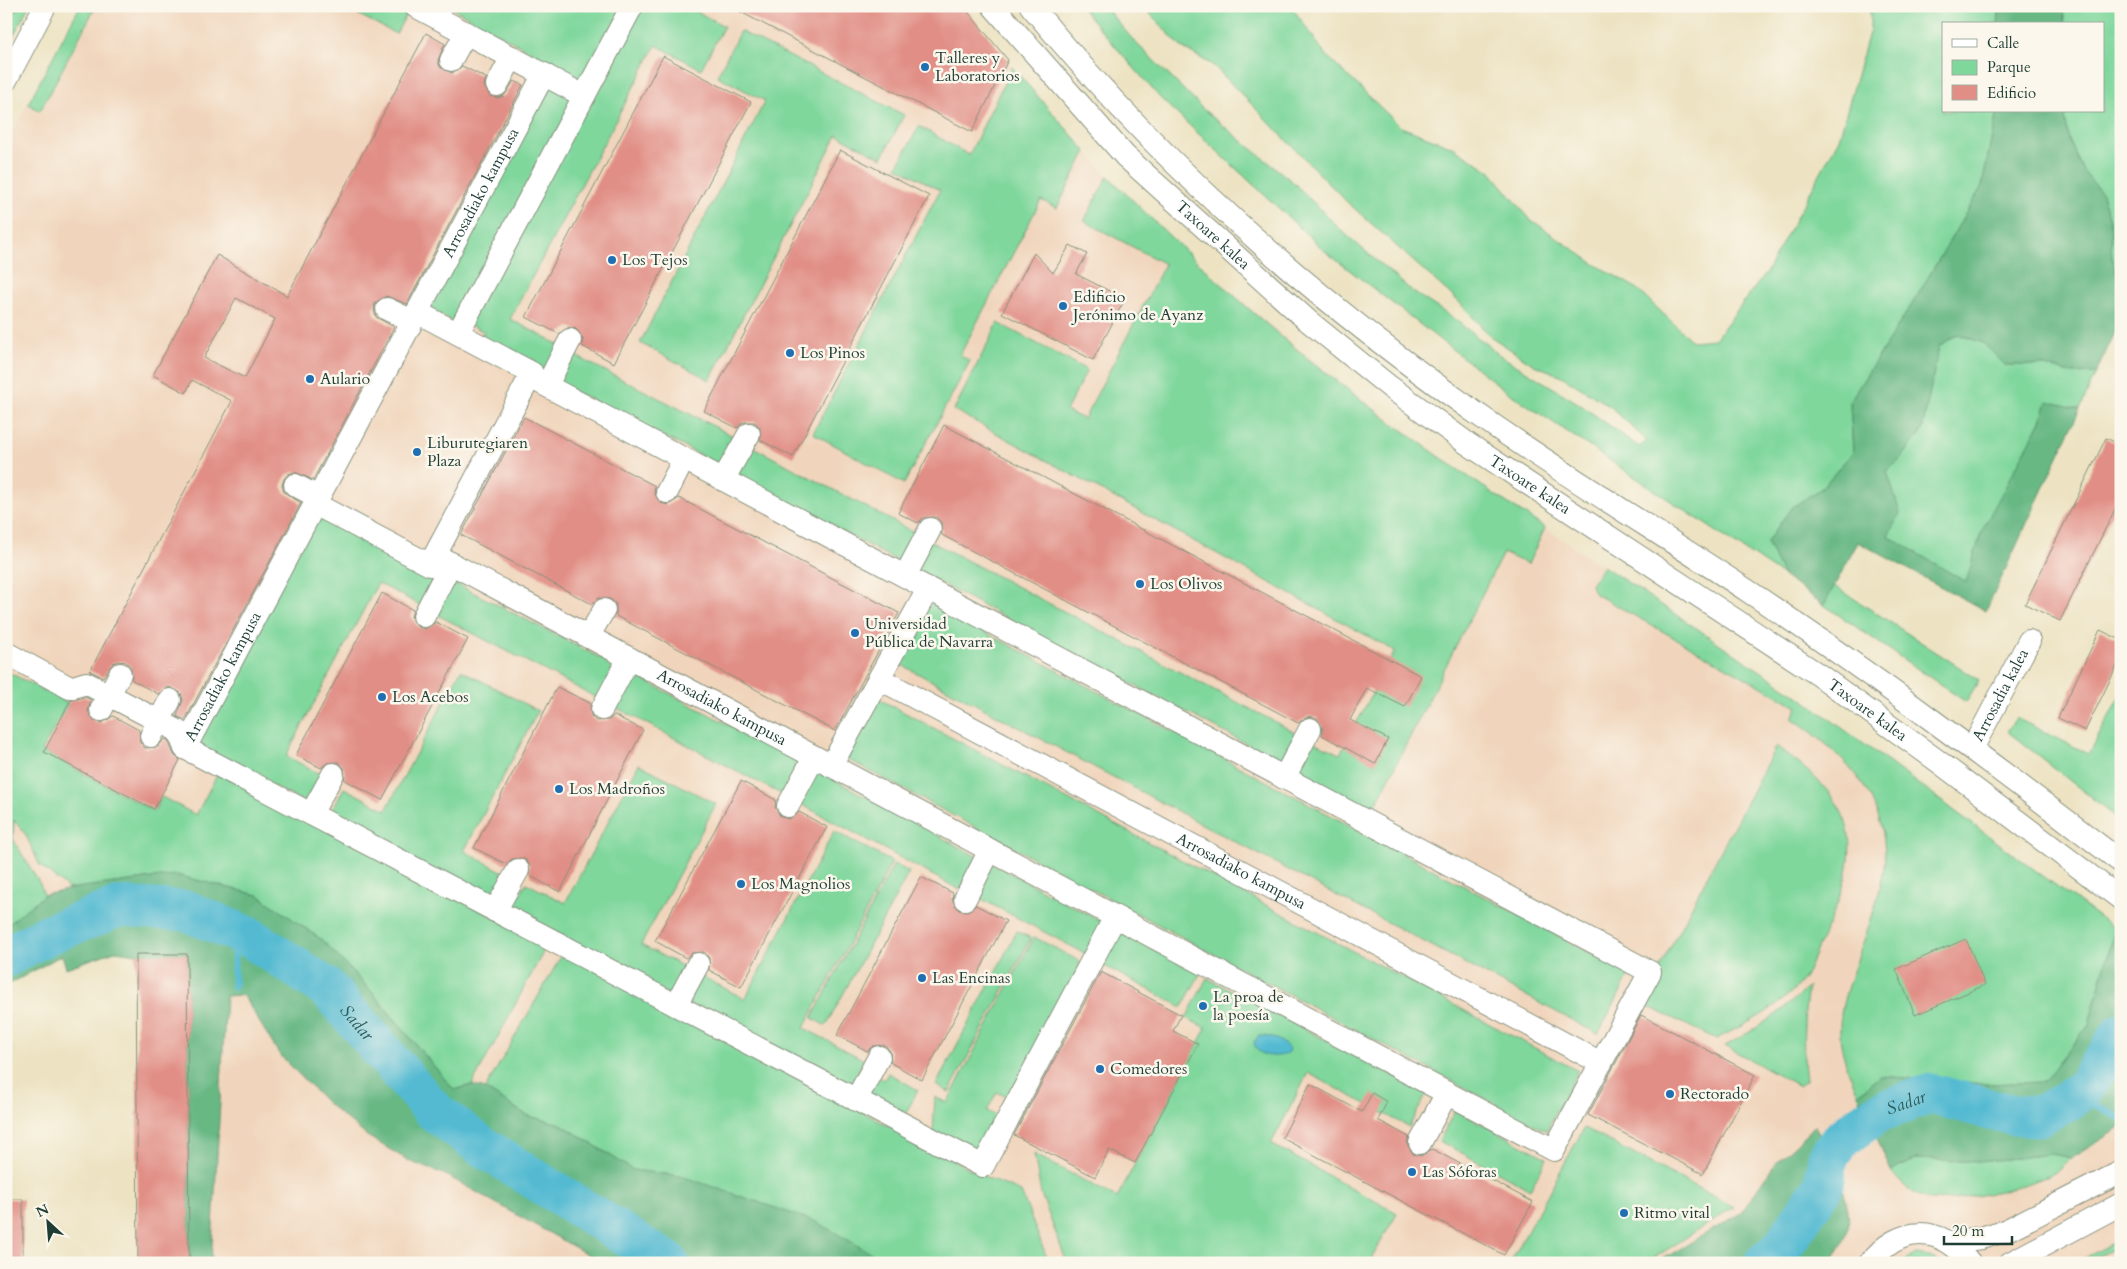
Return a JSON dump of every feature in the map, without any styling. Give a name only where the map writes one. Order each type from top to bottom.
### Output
[{"type":"street","points":[[6,80],[45,6]]},
{"type":"street","points":[[415,6],[584,96]]},
{"type":"street","points":[[458,333],[632,6]]},
{"type":"street","name":"Taxoare kalea","points":[[993,6],[1125,156],[1307,320],[1390,387],[1468,444],[1819,675],[1935,759],[2121,899]]},
{"type":"street","name":"Taxoare kalea","points":[[1031,6],[1153,141],[1215,202],[1282,261],[1406,362],[1475,412],[1750,592],[1972,749],[2121,862]]},
{"type":"street","points":[[451,60],[466,33]]},
{"type":"street","points":[[497,85],[512,57]]},
{"type":"street","name":"Arrosadiako kampusa","points":[[544,74],[415,316],[365,405],[185,748],[983,1166],[1115,917]]},
{"type":"street","name":"Arrosadiako kampusa","points":[[387,309],[415,316],[458,333],[532,373],[538,381],[1650,972],[1554,1150],[443,559]]},
{"type":"street","points":[[424,616],[443,559],[538,381],[570,340]]},
{"type":"street","points":[[724,480],[749,434]]},
{"type":"street","points":[[667,492],[684,459]]},
{"type":"street","points":[[294,485],[316,501],[430,565],[443,559]]},
{"type":"street","points":[[905,576],[930,529]]},
{"type":"street","points":[[788,806],[823,762],[880,679],[928,588]]},
{"type":"street","points":[[588,637],[604,610]]},
{"type":"street","name":"Arrosadia kalea","points":[[1972,749],[2029,640]]},
{"type":"street","points":[[6,653],[70,688],[86,683],[105,702],[155,729],[178,731],[185,748]]},
{"type":"street","points":[[602,710],[630,658]]},
{"type":"street","points":[[105,702],[120,674]]},
{"type":"street","name":"Arrosadiako kampusa","points":[[880,679],[1601,1063]]},
{"type":"street","points":[[155,729],[170,700]]},
{"type":"street","points":[[1284,778],[1310,729]]},
{"type":"street","points":[[311,814],[333,774]]},
{"type":"street","points":[[965,899],[990,850]]},
{"type":"street","points":[[495,910],[518,870]]},
{"type":"street","points":[[676,1005],[698,964]]},
{"type":"street","points":[[856,1100],[879,1057]]},
{"type":"street","points":[[1420,1143],[1446,1093]]},
{"type":"street","points":[[1950,1242],[1981,1238],[2008,1230],[2121,1172]]},
{"type":"street","points":[[2010,1263],[2121,1204]]},
{"type":"street","points":[[1870,1263],[1880,1250],[1893,1240],[1909,1235],[1926,1234],[1950,1242],[1962,1251],[1970,1263]]},
{"type":"shaded area","name":"Universidad Pública de Navarra","points":[[80,6],[963,6],[1012,67],[1108,176],[1176,243],[1238,299],[1346,388],[1477,483],[1804,700],[2121,935],[2121,1263],[189,1263],[187,954],[136,954],[115,951],[66,968],[40,884],[10,834],[6,783],[6,144]]},
{"type":"green space","points":[[18,6],[29,6],[6,49],[6,28]]},
{"type":"green space","points":[[80,6],[96,6],[40,111],[28,104]]},
{"type":"green space","points":[[342,6],[393,6],[407,13],[396,34]]},
{"type":"green space","points":[[448,6],[624,6],[583,81]]},
{"type":"green space","points":[[638,6],[653,9],[654,6],[686,6],[724,26],[701,69],[656,45],[510,319],[561,346],[546,375],[480,340],[484,332],[469,324]]},
{"type":"green space","points":[[1080,6],[1104,6],[1134,41],[1204,110],[1294,183],[1343,232],[1413,292],[1453,318],[1501,356],[1578,403],[1639,447],[1647,441],[1611,407],[1560,375],[1534,365],[1490,336],[1458,301],[1346,201],[1214,66],[1180,46],[1143,6],[1291,6],[1325,54],[1401,127],[1453,147],[1490,171],[1530,219],[1593,263],[1636,288],[1692,341],[1715,339],[1766,273],[1839,139],[1870,29],[1870,6],[2000,6],[1998,22],[1942,22],[1942,112],[1997,112],[1982,186],[1916,298],[1850,401],[1853,452],[1822,488],[1791,508],[1767,542],[1783,576],[1509,393],[1326,252],[1161,99]]},
{"type":"green space","points":[[2000,6],[2062,6],[2065,22],[1998,22]]},
{"type":"green space","points":[[2062,6],[2119,6],[2121,14],[2121,284],[2112,261],[2110,220],[2102,194],[2083,172],[2069,140],[2064,112],[2104,112],[2104,22],[2065,22]]},
{"type":"green space","points":[[740,31],[904,115],[882,158],[837,135],[710,380],[640,343],[765,101],[717,76]]},
{"type":"green space","points":[[1012,67],[1086,151],[1057,208],[1041,200],[960,355],[970,361],[904,484],[813,433],[940,190],[897,167],[919,126],[969,155]]},
{"type":"green space","points":[[547,84],[576,100],[457,324],[428,308]]},
{"type":"green space","points":[[1997,112],[2064,112],[2069,140],[2083,171],[2102,194],[2110,220],[2112,261],[2121,284],[2121,320],[2096,373],[2074,374],[2041,365],[2005,365],[1983,343],[1958,334],[1939,346],[1922,430],[1901,459],[1887,471],[1900,513],[1888,536],[1966,582],[1982,530],[2041,421],[2047,401],[2080,409],[1986,611],[1858,542],[1824,605],[1783,576],[1767,542],[1791,508],[1822,488],[1853,452],[1850,401],[1916,298],[1982,186]]},
{"type":"green space","points":[[1108,176],[1224,287],[1315,365],[1420,443],[1545,528],[1528,564],[1503,553],[1373,810],[1293,770],[1308,739],[1340,754],[1395,651],[954,410],[998,323],[1087,370],[1066,411],[1084,419],[1165,264],[1084,221]]},
{"type":"green space","points":[[1958,334],[1983,343],[2005,365],[2041,365],[2074,374],[2096,373],[2080,409],[2047,402],[2041,420],[1975,557],[1967,583],[1888,536],[1887,471],[1901,459],[1922,430],[1939,346]]},
{"type":"green space","points":[[570,353],[737,438],[722,466],[555,381]]},
{"type":"green space","points":[[751,446],[919,535],[903,564],[736,475]]},
{"type":"green space","points":[[316,510],[437,573],[420,605],[378,583],[286,756],[326,777],[311,806],[193,744]]},
{"type":"green space","points":[[930,541],[1296,733],[1281,762],[915,570]]},
{"type":"green space","points":[[1603,566],[1804,700],[2115,929],[2089,1024],[2044,1082],[1985,1084],[1880,1076],[1858,1094],[1849,1072],[1840,1040],[1840,1022],[1846,992],[1878,898],[1882,879],[1885,853],[1882,829],[1875,806],[1849,767],[1831,749],[1792,718],[1798,707],[1594,593],[1591,585]]},
{"type":"green space","points":[[449,580],[618,667],[601,700],[432,612]]},
{"type":"green space","points":[[1833,585],[1979,680],[1966,702],[1824,605]]},
{"type":"green space","points":[[930,603],[1630,974],[1598,1034],[898,663]]},
{"type":"green space","points":[[461,670],[538,711],[464,851],[509,875],[494,902],[329,815],[344,788],[386,810]]},
{"type":"green space","points":[[6,671],[68,703],[42,751],[154,811],[162,797],[196,815],[218,773],[547,945],[472,1085],[454,1090],[371,991],[322,940],[258,895],[176,875],[69,889],[40,866],[26,835],[14,820],[13,839],[40,884],[44,895],[6,926]]},
{"type":"green space","points":[[630,673],[802,763],[785,796],[613,706]]},
{"type":"green space","points":[[2121,694],[2121,821],[2007,731],[2016,718],[2089,754]]},
{"type":"green space","points":[[879,699],[1578,1071],[1546,1131],[847,759]]},
{"type":"green space","points":[[1776,746],[1816,779],[1833,797],[1845,820],[1849,836],[1850,853],[1847,870],[1837,904],[1808,971],[1801,982],[1772,1008],[1716,1039],[1641,1003]]},
{"type":"green space","points":[[639,764],[716,804],[641,945],[688,969],[673,998],[510,912],[526,883],[565,903]]},
{"type":"green space","points":[[816,770],[978,857],[960,890],[799,803]]},
{"type":"green space","points":[[834,831],[892,862],[804,1028],[864,1060],[849,1088],[687,1003],[701,976],[745,999]]},
{"type":"green space","points":[[991,863],[1103,922],[1086,954],[974,895]]},
{"type":"green space","points":[[894,864],[909,872],[826,1026],[812,1018]]},
{"type":"green space","points":[[176,875],[258,895],[322,940],[371,991],[454,1090],[472,1085],[485,1089],[528,1116],[561,1124],[633,1170],[681,1176],[817,1222],[881,1259],[883,1263],[603,1263],[444,1174],[411,1162],[367,1136],[328,1104],[279,1054],[243,995],[226,996],[211,1263],[189,1263],[187,954],[136,954],[115,951],[66,968],[62,955],[6,986],[6,926],[44,895],[76,888]]},
{"type":"green space","points":[[1112,928],[1200,974],[1182,1007],[1095,961]]},
{"type":"green space","points":[[2115,929],[2121,935],[2121,1127],[2071,1158],[2052,1154],[1978,1162],[1917,1159],[1891,1171],[1858,1094],[1880,1076],[1985,1084],[2044,1082],[2089,1024]]},
{"type":"green space","points":[[1017,931],[1031,938],[949,1092],[936,1085]]},
{"type":"green space","points":[[1034,937],[1081,962],[1009,1098],[997,1092],[987,1111],[999,1117],[978,1157],[933,1133],[935,1097],[947,1103]]},
{"type":"green space","points":[[563,953],[983,1176],[1021,1192],[1049,1263],[883,1263],[881,1259],[681,1176],[633,1170],[561,1124],[528,1116],[485,1089]]},
{"type":"green space","points":[[1207,978],[1427,1093],[1409,1127],[1308,1073],[1271,1144],[1397,1213],[1369,1263],[1067,1263],[1041,1194],[1034,1154],[1117,1198],[1206,1028],[1186,1018]]},
{"type":"green space","points":[[1808,987],[1804,1034],[1806,1081],[1799,1086],[1725,1046],[1769,1020]]},
{"type":"green space","points":[[888,1073],[918,1090],[903,1119],[866,1098],[877,1076],[884,1080]]},
{"type":"green space","points":[[1455,1110],[1547,1158],[1530,1189],[1439,1141]]},
{"type":"green space","points":[[1815,1126],[1838,1176],[1849,1217],[1845,1238],[1838,1252],[1829,1263],[1656,1263],[1741,1213],[1775,1164]]},
{"type":"green space","points":[[1584,1128],[1734,1207],[1646,1263],[1510,1263]]},
{"type":"green space","points":[[2052,1154],[2071,1158],[2056,1172],[2026,1184],[1987,1194],[1966,1197],[1931,1199],[1920,1196],[1904,1185],[1891,1171],[1917,1159],[1978,1162]]},
{"type":"green space","points":[[2121,1239],[2121,1245],[2084,1263],[2075,1263]]},
{"type":"green space","points":[[1916,1255],[1930,1257],[1941,1263],[1899,1263]]},
{"type":"water","points":[[1259,1036],[1272,1037],[1279,1040],[1289,1049],[1287,1054],[1272,1056],[1258,1051],[1254,1042]]},
{"type":"building","name":"Talleres y Laboratorios","points":[[729,6],[963,6],[1008,60],[972,132]]},
{"type":"building","name":"Aulario","points":[[426,33],[445,44],[438,60],[440,67],[452,73],[462,66],[486,78],[484,86],[490,96],[497,98],[504,96],[514,81],[523,85],[407,304],[386,296],[375,303],[376,317],[394,327],[313,480],[295,472],[288,474],[284,479],[282,485],[284,492],[301,503],[185,720],[177,716],[183,700],[181,693],[169,687],[158,694],[132,680],[131,667],[126,662],[119,661],[113,663],[103,677],[90,671],[232,401],[192,380],[186,393],[153,375],[217,255],[287,296]],"holes":[[[236,298],[275,319],[245,378],[204,358]]]},
{"type":"building","name":"Los Tejos","points":[[663,56],[751,102],[614,363],[582,346],[583,339],[576,329],[569,327],[559,334],[526,317]]},
{"type":"building","name":"Los Pinos","points":[[840,150],[929,196],[793,457],[760,440],[760,428],[755,422],[743,422],[737,428],[704,411]]},
{"type":"building","name":"Edificio Jerónimo de Ayanz","points":[[1070,245],[1087,254],[1076,274],[1125,299],[1093,360],[1002,313],[1034,253],[1053,273]]},
{"type":"building","points":[[524,417],[655,486],[654,493],[661,503],[668,505],[679,498],[899,613],[835,731],[616,616],[616,604],[610,599],[598,598],[592,604],[461,535]]},
{"type":"building","name":"Los Olivos","points":[[944,425],[1421,676],[1405,707],[1367,688],[1350,720],[1388,739],[1375,764],[1322,735],[1323,728],[1317,718],[1309,716],[1298,723],[942,535],[941,522],[936,517],[923,518],[918,523],[898,513]]},
{"type":"building","points":[[2106,438],[2121,445],[2121,497],[2060,621],[2025,604]]},
{"type":"building","name":"Los Acebos","points":[[382,593],[413,610],[411,617],[418,627],[425,629],[436,622],[468,639],[382,800],[345,780],[344,768],[339,762],[327,763],[321,768],[296,755]]},
{"type":"building","points":[[2100,630],[2121,640],[2121,658],[2085,731],[2058,718]]},
{"type":"building","name":"Los Madroños","points":[[557,687],[590,703],[591,716],[596,721],[609,720],[614,715],[643,730],[560,892],[530,876],[529,864],[524,858],[512,859],[506,864],[474,848]]},
{"type":"building","points":[[85,697],[91,700],[88,711],[94,721],[102,723],[113,716],[139,730],[140,743],[145,748],[158,747],[164,739],[168,740],[174,755],[180,760],[154,809],[44,752],[70,701]]},
{"type":"building","name":"Los Magnolios","points":[[741,781],[776,800],[775,807],[781,817],[789,819],[799,812],[827,827],[741,987],[709,970],[709,958],[704,952],[692,953],[686,958],[655,941]]},
{"type":"building","name":"Las Encinas","points":[[921,877],[953,893],[952,900],[959,910],[966,912],[976,905],[1006,921],[922,1080],[891,1063],[890,1051],[885,1045],[873,1046],[867,1051],[837,1035]]},
{"type":"building","points":[[1966,939],[1985,985],[1915,1015],[1896,969]]},
{"type":"building","points":[[136,954],[187,954],[189,1263],[138,1263]]},
{"type":"building","name":"Comedores","points":[[1101,972],[1181,1015],[1173,1031],[1198,1044],[1135,1163],[1109,1150],[1095,1177],[1014,1135]]},
{"type":"building","name":"Rectorado","points":[[1641,1015],[1755,1075],[1703,1174],[1588,1115]]},
{"type":"building","name":"Las Sóforas","points":[[1310,1084],[1362,1112],[1372,1093],[1387,1102],[1378,1120],[1409,1137],[1407,1144],[1413,1154],[1421,1156],[1432,1149],[1533,1202],[1504,1255],[1282,1138]]},
{"type":"building","points":[[6,1199],[23,1199],[23,1263],[6,1263]]},
{"type":"waterway","name":"Sadar","points":[[6,957],[47,935],[119,907],[187,911],[251,938],[327,988],[434,1111],[480,1145],[669,1263]]},
{"type":"waterway","points":[[234,931],[234,986]]},
{"type":"waterway","name":"Sadar","points":[[1764,1263],[1778,1253],[1824,1185],[1828,1157],[1842,1138],[1879,1112],[1930,1094],[2014,1115],[2039,1116],[2068,1101],[2086,1085],[2121,1034]]},
{"type":"waterway","points":[[2068,1101],[2096,1106],[2121,1119]]},
{"type":"place","name":"Talleres y Laboratorios","points":[[925,67]]},
{"type":"place","name":"Los Tejos","points":[[612,260]]},
{"type":"place","name":"Edificio Jerónimo de Ayanz","points":[[1063,306]]},
{"type":"place","name":"Los Pinos","points":[[790,353]]},
{"type":"place","name":"Aulario","points":[[310,379]]},
{"type":"place","name":"Liburutegiaren Plaza","points":[[417,452]]},
{"type":"place","name":"Los Olivos","points":[[1140,584]]},
{"type":"place","name":"Universidad Pública de Navarra","points":[[855,633]]},
{"type":"place","name":"Los Acebos","points":[[382,697]]},
{"type":"place","name":"Los Madroños","points":[[559,789]]},
{"type":"place","name":"Los Magnolios","points":[[741,884]]},
{"type":"place","name":"Las Encinas","points":[[922,978]]},
{"type":"place","name":"La proa de la poesía","points":[[1203,1006]]},
{"type":"place","name":"Comedores","points":[[1100,1069]]},
{"type":"place","name":"Rectorado","points":[[1670,1094]]},
{"type":"place","name":"Las Sóforas","points":[[1412,1172]]},
{"type":"place","name":"Ritmo vital","points":[[1624,1213]]}]
